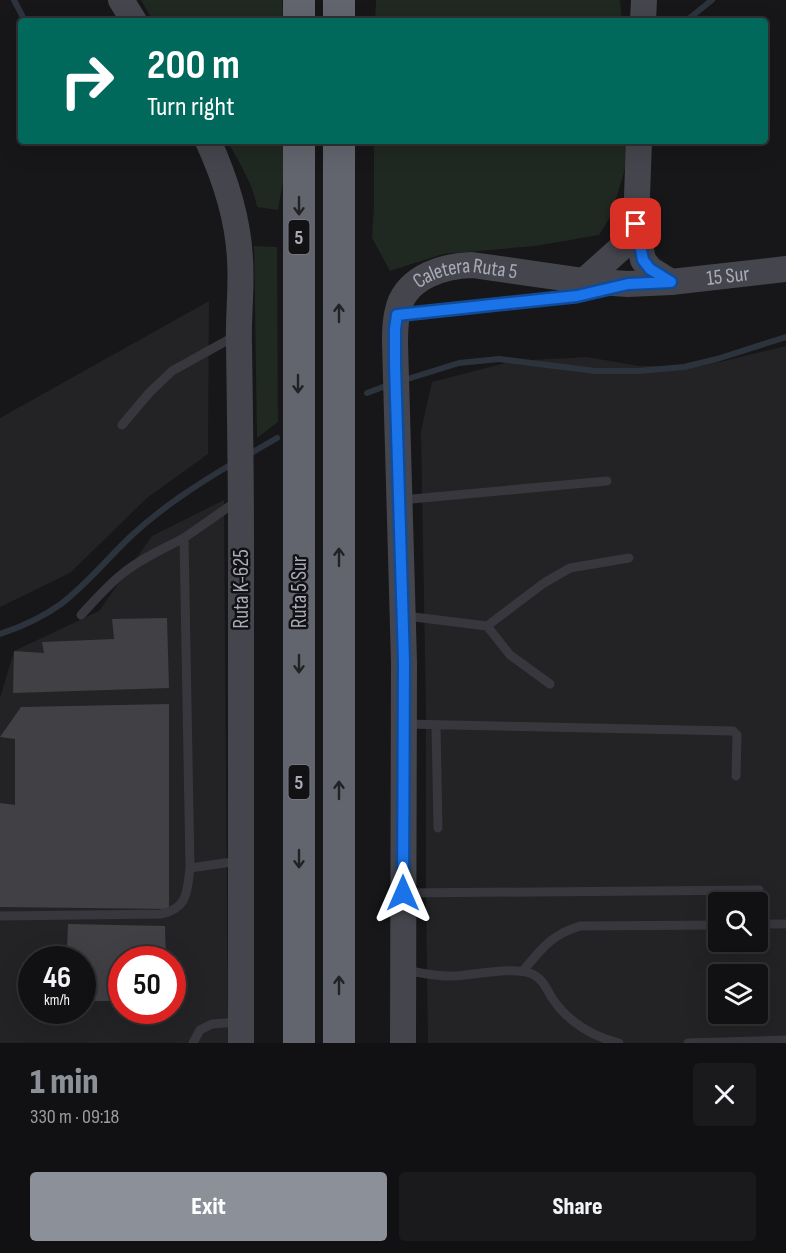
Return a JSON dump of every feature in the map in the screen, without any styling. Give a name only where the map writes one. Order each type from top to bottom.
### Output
[{"type":"highway","points":[[299,0],[299,18]]},
{"type":"highway","points":[[339,0],[339,18]]},
{"type":"highway","name":"Ruta 5 Sur","points":[[299,144],[299,1043]]},
{"type":"highway","name":"Ruta 5 Sur","points":[[339,144],[339,1043]]},
{"type":"main road","points":[[121,0],[132,18]]},
{"type":"main road","points":[[643,18],[644,0]]},
{"type":"main road","name":"Ruta K-625","points":[[209,144],[226,187],[237,229],[240,258],[241,1032]]},
{"type":"main road","points":[[639,144],[636,224],[643,260],[650,269],[671,282]]},
{"type":"main road","points":[[584,281],[622,248],[636,224]]},
{"type":"main road","name":"Caletera Ruta 5","points":[[403,1043],[404,724],[395,365],[397,315],[410,287],[428,275],[450,267],[472,265],[584,281],[628,284],[671,282]]},
{"type":"main road","name":"15 Sur","points":[[671,282],[786,269]]},
{"type":"lane","points":[[397,315],[577,296],[628,284]]},
{"type":"lane","points":[[122,425],[149,393],[172,371],[239,333]]},
{"type":"lane","points":[[399,500],[608,481]]},
{"type":"lane","points":[[81,615],[124,572],[184,538],[241,486]]},
{"type":"lane","points":[[0,916],[161,914],[170,912],[181,904],[186,895],[190,868],[184,538]]},
{"type":"lane","points":[[487,626],[544,583],[570,568],[629,558]]},
{"type":"lane","points":[[403,615],[487,626],[510,655],[550,684]]},
{"type":"lane","points":[[404,724],[733,731],[737,735],[736,777]]},
{"type":"lane","points":[[436,725],[438,828]]},
{"type":"lane","points":[[190,868],[241,860]]},
{"type":"lane","points":[[403,893],[759,890]]},
{"type":"lane","points":[[523,971],[546,944],[564,931],[580,926],[708,924]]},
{"type":"lane","points":[[768,924],[786,924]]},
{"type":"lane","points":[[403,970],[454,976],[505,970],[532,973],[545,984],[560,1009],[582,1028],[619,1043]]},
{"type":"lane","points":[[193,1043],[200,1030],[212,1024],[241,1032]]},
{"type":"lane","points":[[688,1043],[786,1040]]},
{"type":"shaded area","points":[[141,0],[282,0],[283,18],[151,18]]},
{"type":"shaded area","points":[[376,0],[620,0],[622,18],[375,18]]},
{"type":"shaded area","points":[[229,144],[284,144],[285,170],[278,210],[257,207],[241,165]]},
{"type":"shaded area","points":[[374,144],[627,144],[627,162],[611,216],[599,235],[535,246],[443,254],[390,271],[372,238]]},
{"type":"shaded area","points":[[254,246],[277,247],[278,422],[257,438]]},
{"type":"shaded area","points":[[209,301],[208,454],[147,498],[70,573],[0,607],[0,418]]},
{"type":"shaded area","points":[[786,346],[786,1043],[428,1043],[421,431],[432,382],[513,361],[587,357],[639,366],[703,366]]},
{"type":"shaded area","points":[[224,500],[228,1043],[0,1043],[0,698],[14,651],[99,611],[152,536]]},
{"type":"building","points":[[167,618],[169,688],[13,693],[14,651],[44,653],[42,642],[114,639],[112,619]]},
{"type":"building","points":[[169,704],[169,909],[0,907],[0,803],[15,805],[15,739],[0,737],[21,707]]},
{"type":"building","points":[[68,924],[165,926],[166,946],[108,946],[108,1001],[96,1001],[96,946],[67,946]]},
{"type":"waterway","points":[[14,0],[23,18]]},
{"type":"waterway","points":[[690,18],[712,0]]},
{"type":"waterway","points":[[401,381],[459,363],[499,359],[595,371],[638,371],[684,367],[786,337]]},
{"type":"waterway","points":[[367,393],[391,384]]},
{"type":"waterway","points":[[246,456],[277,438]]},
{"type":"waterway","points":[[0,634],[32,621],[61,604],[155,516],[194,487],[235,462]]},
{"type":"route","points":[[403,893],[404,662],[395,365],[397,315],[577,296],[628,284],[671,282],[650,269],[643,260],[636,224]]}]
